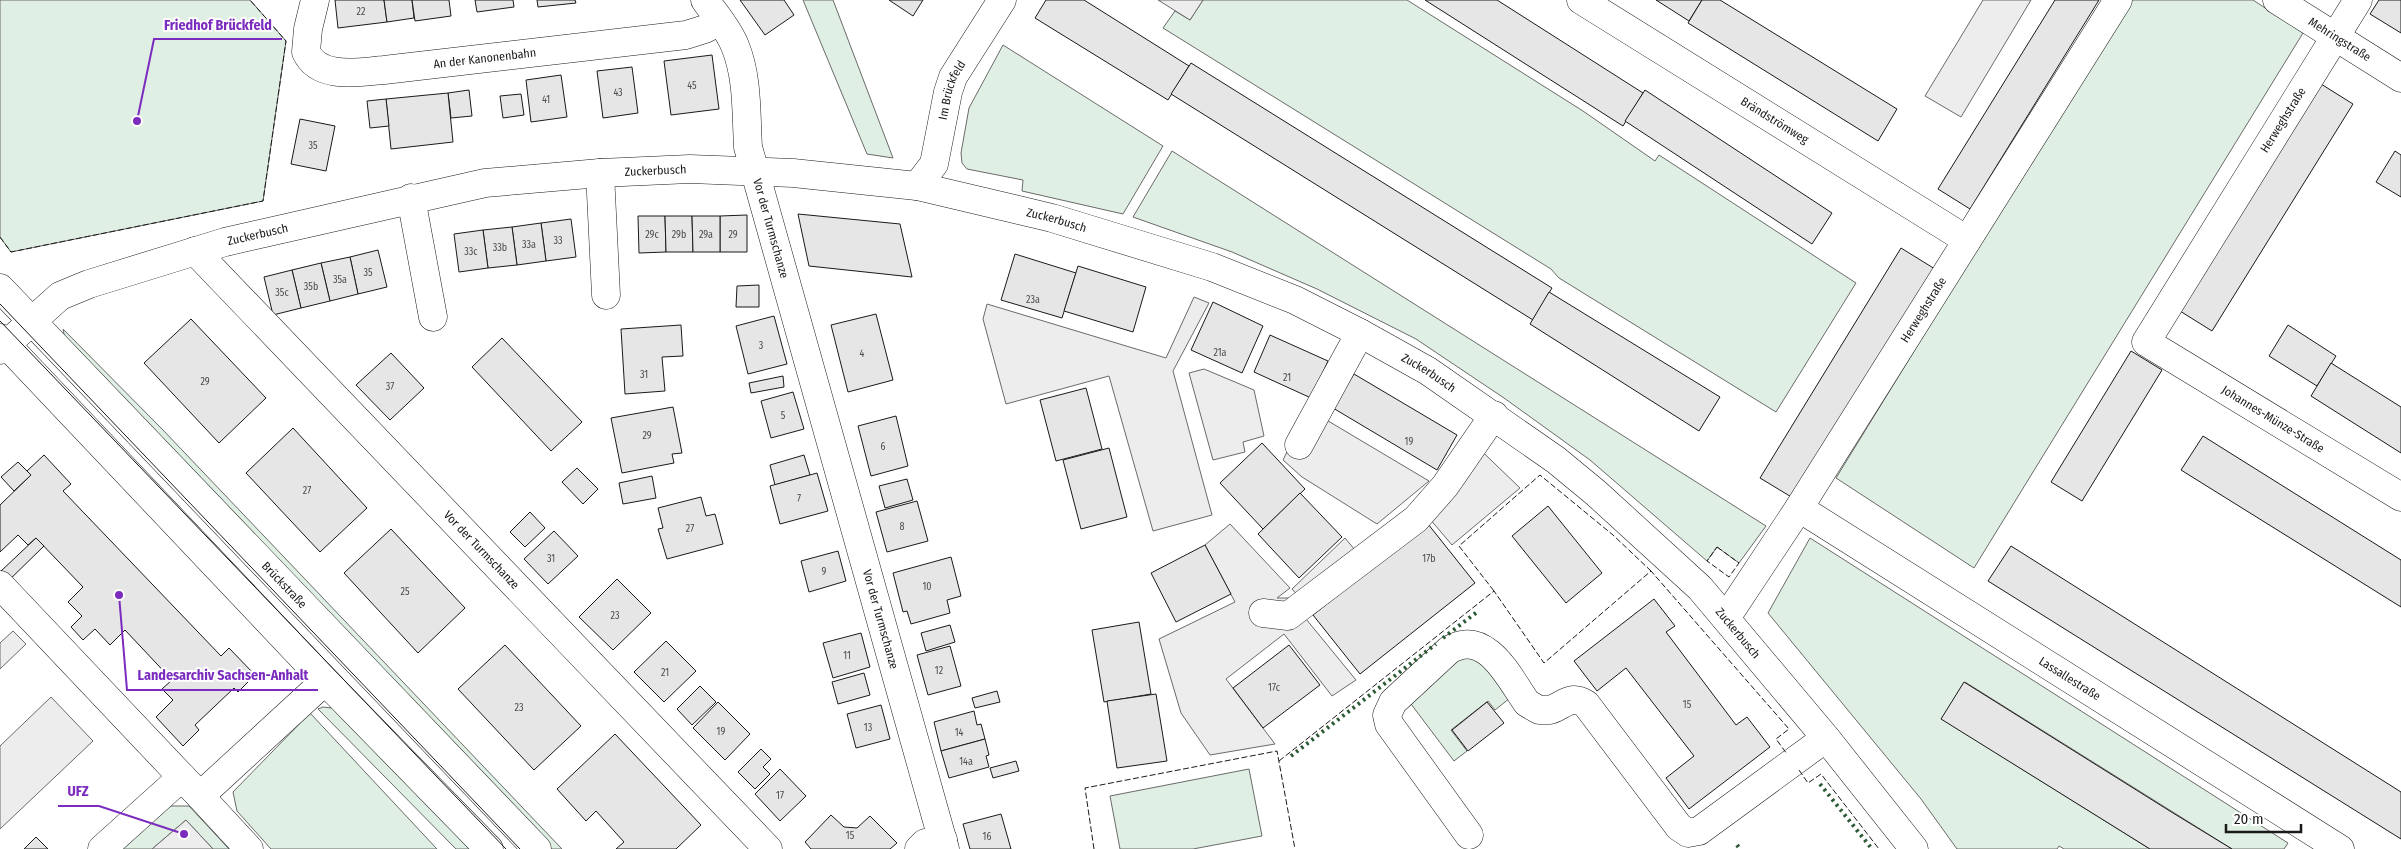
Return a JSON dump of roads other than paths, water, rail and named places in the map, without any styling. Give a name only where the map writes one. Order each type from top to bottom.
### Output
[{"type":"street","name":"An der Kanonenbahn","points":[[315,0],[308,29],[306,52],[317,66],[334,72],[384,70],[686,34],[705,30],[712,11]]},
{"type":"street","name":"Im Brückfeld","points":[[917,186],[934,164],[948,92],[953,78],[1002,0]]},
{"type":"street","name":"Brändströmweg","points":[[1581,0],[1967,240]]},
{"type":"street","name":"Herweghstraße","points":[[1726,618],[1799,508],[2118,0]]},
{"type":"street","name":"Mehringstraße","points":[[2277,0],[2401,78]]},
{"type":"street","name":"Herweghstraße","points":[[2146,342],[2358,0]]},
{"type":"street","name":"An der Kanonenbahn","points":[[712,11],[735,44],[738,54],[743,77],[748,147],[755,171]]},
{"type":"street","name":"Zuckerbusch","points":[[2,344],[66,293],[195,251],[257,234],[411,198],[485,183],[600,173],[690,169],[810,174],[917,186],[1052,218],[1212,268],[1294,300],[1360,333],[1428,371],[1494,415],[1556,460],[1596,493],[1700,588],[1826,738],[1914,849]]},
{"type":"street","name":"Vor der Turmschanze","points":[[755,171],[936,846]]},
{"type":"street","points":[[600,173],[606,295]]},
{"type":"street","points":[[411,198],[433,317]]},
{"type":"street","name":"Vor der Turmschanze","points":[[195,251],[768,849]]},
{"type":"street","name":"Brückstraße","points":[[0,288],[538,849]]},
{"type":"street","points":[[1300,445],[1360,333]]},
{"type":"street","name":"Johannes-Münze-Straße","points":[[2146,342],[2401,497]]},
{"type":"street","points":[[2,344],[489,849]]},
{"type":"street","points":[[1263,613],[1288,616],[1416,519],[1445,486],[1494,415]]},
{"type":"street","name":"Lassallestraße","points":[[1799,508],[2340,849]]},
{"type":"street","points":[[0,585],[249,849]]},
{"type":"street","points":[[1469,835],[1389,724],[1387,715],[1393,702],[1449,650],[1460,646],[1475,646],[1490,652],[1527,703],[1532,707],[1550,710],[1574,698],[1586,704],[1679,828],[1688,833],[1699,832],[1826,738]]},
{"type":"street","points":[[102,849],[191,787],[325,681]]},
{"type":"tram line","points":[[0,304],[520,849]]},
{"type":"tram line","points":[[0,321],[506,849]]},
{"type":"place","name":"Friedhof Brückfeld","points":[[137,121]]},
{"type":"place","name":"Landesarchiv Sachsen-Anhalt","points":[[119,595]]},
{"type":"place","name":"UFZ","points":[[184,834]]}]
